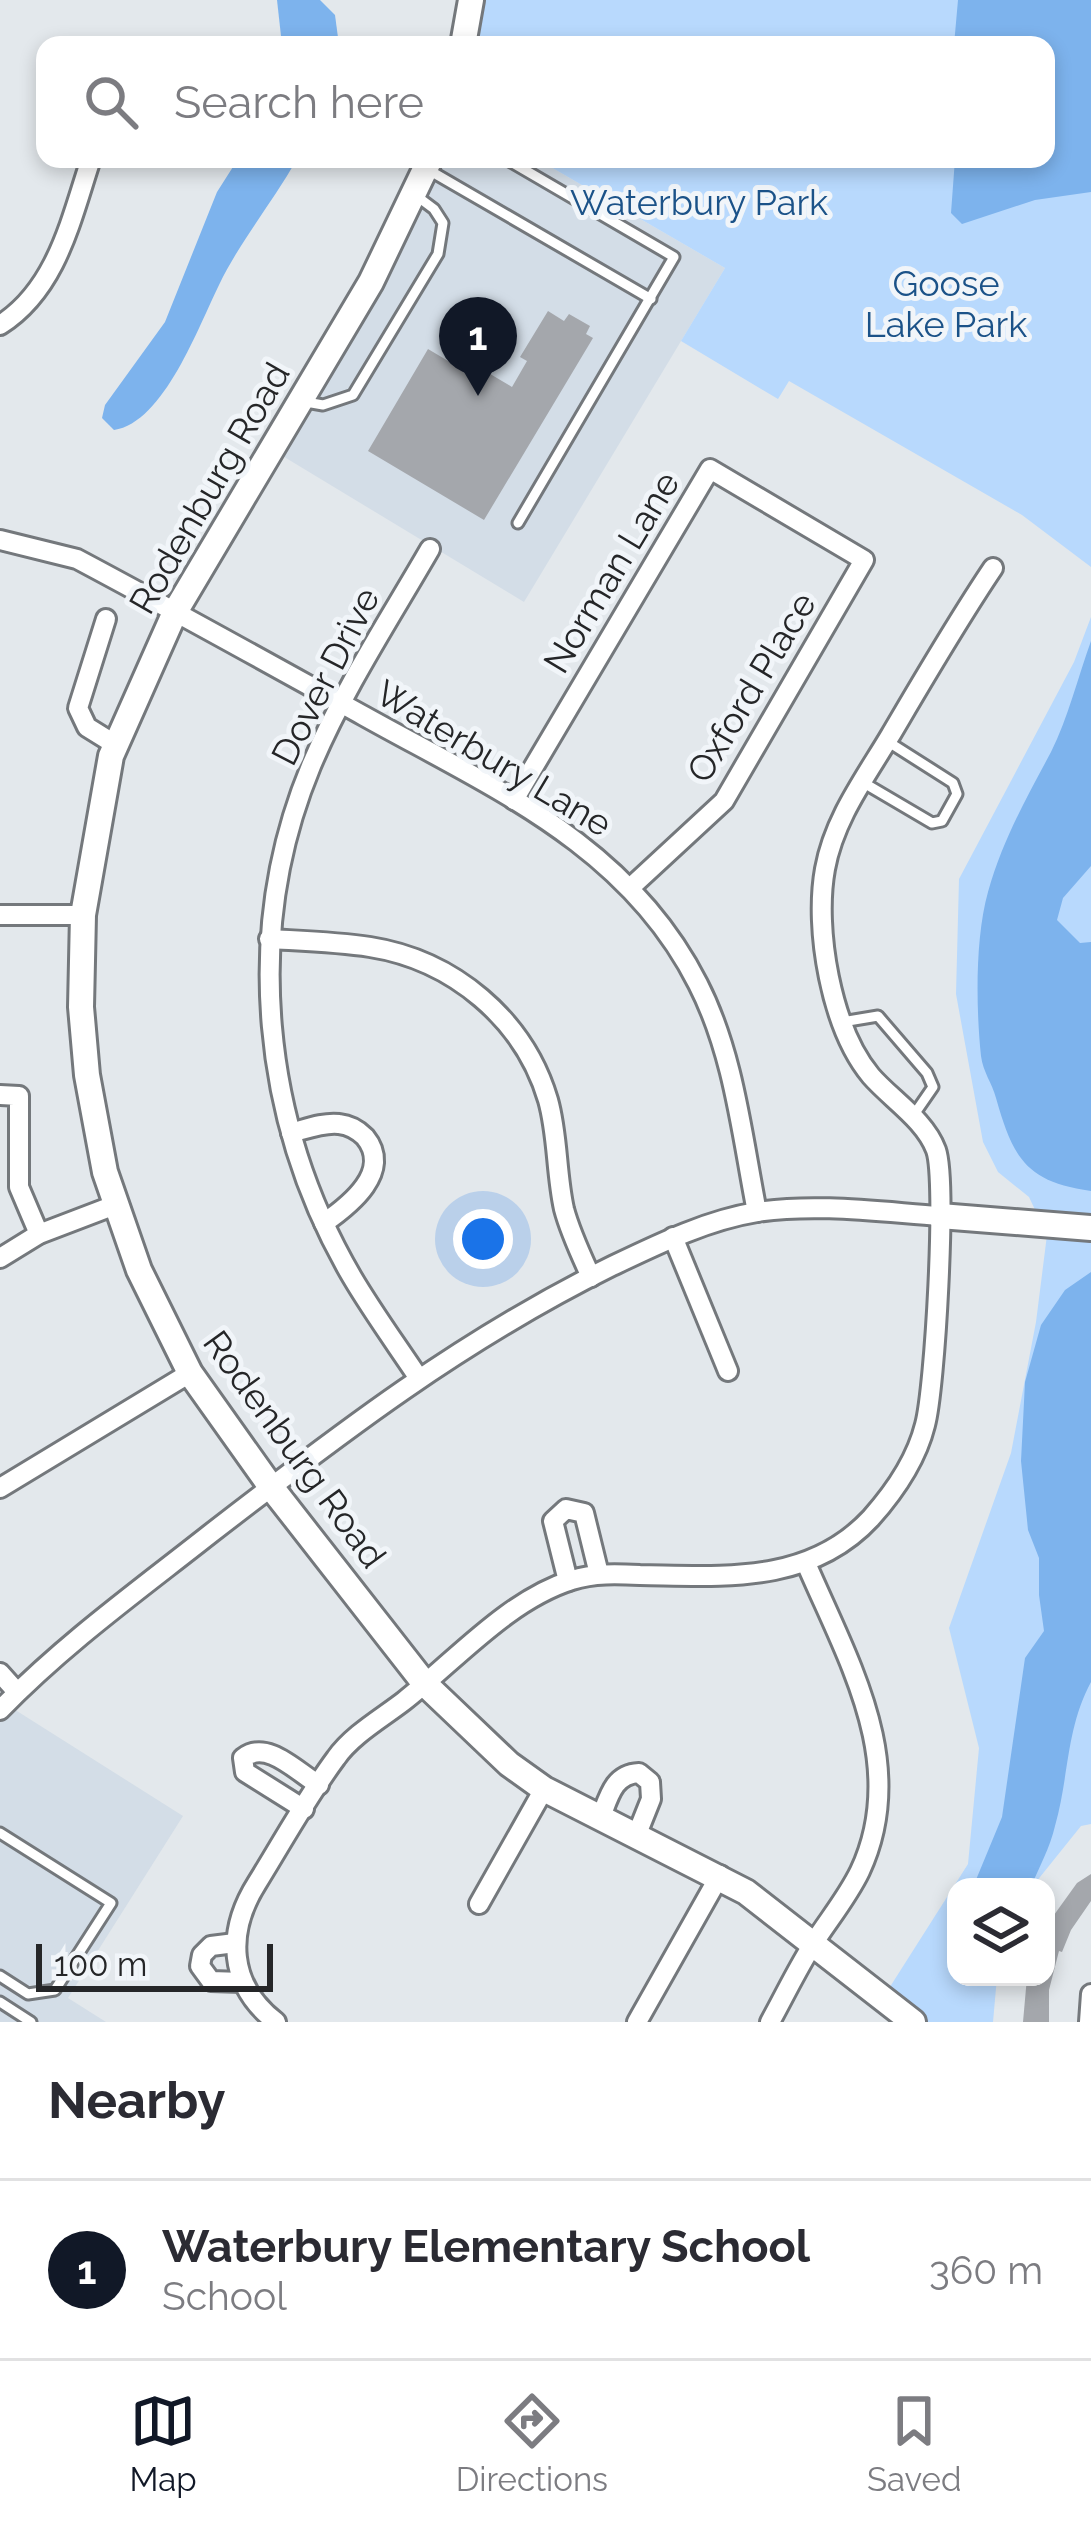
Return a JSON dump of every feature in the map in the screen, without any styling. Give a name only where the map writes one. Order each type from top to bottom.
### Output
[{"type":"street","points":[[465,36],[471,0]]},
{"type":"street","points":[[0,325],[36,291],[58,258],[88,168]]},
{"type":"street","name":"Rodenburg Road","points":[[426,168],[370,282],[175,612],[116,745],[83,915],[81,1007],[87,1075],[115,1205],[152,1303],[190,1373],[271,1487],[425,1684],[490,1749],[544,1789],[719,1875],[913,2022]]},
{"type":"street","name":"Norman Lane","points":[[514,800],[710,469],[864,560]]},
{"type":"street","name":"Waterbury Lane","points":[[0,540],[76,559],[514,800],[590,849],[631,887],[682,954],[713,1017],[730,1075],[757,1212]]},
{"type":"street","name":"Dover Drive","points":[[418,1377],[352,1277],[324,1223],[282,1107],[271,1031],[269,939],[292,824],[308,772],[340,703],[430,549]]},
{"type":"street","name":"Oxford Place","points":[[631,887],[724,800],[864,560]]},
{"type":"street","points":[[276,2022],[254,2002],[242,1982],[235,1943],[243,1908],[339,1753],[497,1624],[568,1581],[599,1574],[735,1577],[806,1563],[866,1524],[898,1486],[916,1453],[931,1398],[940,1216],[937,1150],[868,1073],[842,1022],[830,986],[823,914],[825,869],[842,815],[993,568]]},
{"type":"street","points":[[106,619],[78,708],[87,727],[116,745]]},
{"type":"street","points":[[0,915],[83,915]]},
{"type":"street","points":[[269,939],[365,946],[406,956],[448,974],[497,1012],[530,1058],[548,1100],[564,1206],[591,1277]]},
{"type":"street","points":[[0,1095],[19,1096],[19,1187],[39,1234]]},
{"type":"street","points":[[291,1133],[341,1124],[358,1130],[370,1143],[374,1166],[366,1184],[352,1204],[324,1223]]},
{"type":"street","points":[[0,1258],[39,1234],[115,1205]]},
{"type":"street","points":[[0,1710],[98,1623],[418,1377],[493,1329],[673,1237],[757,1212],[836,1210],[1091,1228]]},
{"type":"street","points":[[673,1237],[728,1371]]},
{"type":"street","points":[[0,1488],[190,1373]]},
{"type":"street","points":[[568,1581],[553,1521],[566,1509],[584,1513],[599,1574]]},
{"type":"street","points":[[770,2022],[865,1860],[876,1819],[880,1773],[867,1703],[806,1563]]},
{"type":"street","points":[[0,1673],[17,1692]]},
{"type":"street","points":[[304,1809],[245,1772],[244,1758],[264,1750],[319,1785]]},
{"type":"street","points":[[601,1817],[617,1782],[624,1774],[639,1773],[650,1782],[651,1799],[637,1834]]},
{"type":"street","points":[[478,1904],[544,1789]]},
{"type":"street","points":[[637,2022],[719,1875]]},
{"type":"street","points":[[235,1943],[211,1946],[200,1966],[211,1981],[242,1982]]},
{"type":"street","points":[[1089,2022],[1091,1994]]},
{"type":"lane","points":[[435,168],[651,298]]},
{"type":"lane","points":[[518,524],[674,257],[521,168]]},
{"type":"lane","points":[[300,401],[323,405],[353,394],[438,254],[443,223],[416,195]]},
{"type":"lane","points":[[862,782],[932,823],[942,821],[957,794],[953,783],[887,741]]},
{"type":"lane","points":[[842,1022],[878,1016],[928,1072],[933,1087],[911,1117]]},
{"type":"lane","points":[[0,1833],[111,1904],[56,1990],[28,1994],[0,1976]]},
{"type":"lane","points":[[0,2002],[31,2022]]},
{"type":"shaded area","points":[[277,0],[320,0],[335,15],[338,36],[281,36]]},
{"type":"shaded area","points":[[958,0],[1091,0],[1091,192],[1035,200],[962,224],[951,213],[954,168],[1055,168],[1055,36],[955,36]]},
{"type":"shaded area","points":[[232,168],[291,168],[227,269],[164,392],[132,423],[114,430],[102,418],[105,405],[165,322],[217,192]]},
{"type":"shaded area","points":[[432,168],[553,168],[725,268],[524,602],[276,452]]},
{"type":"shaded area","points":[[1091,641],[1091,866],[1063,898],[1057,920],[1080,943],[1091,942],[1091,1191],[1051,1181],[1016,1151],[982,1062],[978,996],[981,930],[994,873],[1057,739]]},
{"type":"shaded area","points":[[1091,1272],[1091,1682],[1072,1735],[1053,1834],[1035,1878],[977,1878],[1002,1817],[1025,1658],[1044,1631],[1039,1558],[1028,1530],[1021,1461],[1025,1382],[1041,1325],[1065,1290]]},
{"type":"shaded area","points":[[9,1706],[183,1816],[68,1998],[106,2022],[0,2022],[0,1715]]},
{"type":"green space","name":"Goose Lake Park","points":[[471,0],[1091,0],[1091,567],[1022,515],[789,381],[778,399],[681,341],[725,268],[553,168],[1055,168],[1055,36],[465,36]]},
{"type":"green space","points":[[1091,617],[1091,1824],[1081,1826],[1039,1878],[959,1878],[968,1864],[979,1748],[949,1628],[1011,1453],[1047,1235],[1029,1197],[998,1172],[983,1142],[956,994],[959,879],[1074,662]]},
{"type":"green space","points":[[947,1897],[947,1986],[996,1986],[993,2022],[913,2022],[881,2001]]},
{"type":"building","points":[[548,311],[564,321],[569,314],[590,326],[586,334],[593,338],[484,520],[368,451],[428,349],[470,374],[475,365],[512,387],[527,361],[520,357]]},
{"type":"building","points":[[1091,1874],[1091,1901],[1059,1951],[1055,1967],[1055,1914],[1077,1883]]},
{"type":"building","points":[[1026,1986],[1050,1986],[1049,2022],[1023,2022]]},
{"type":"place","name":"Waterbury Elementary School","points":[[478,396]]},
{"type":"park label","name":"Waterbury Park","points":[[699,202]]}]
